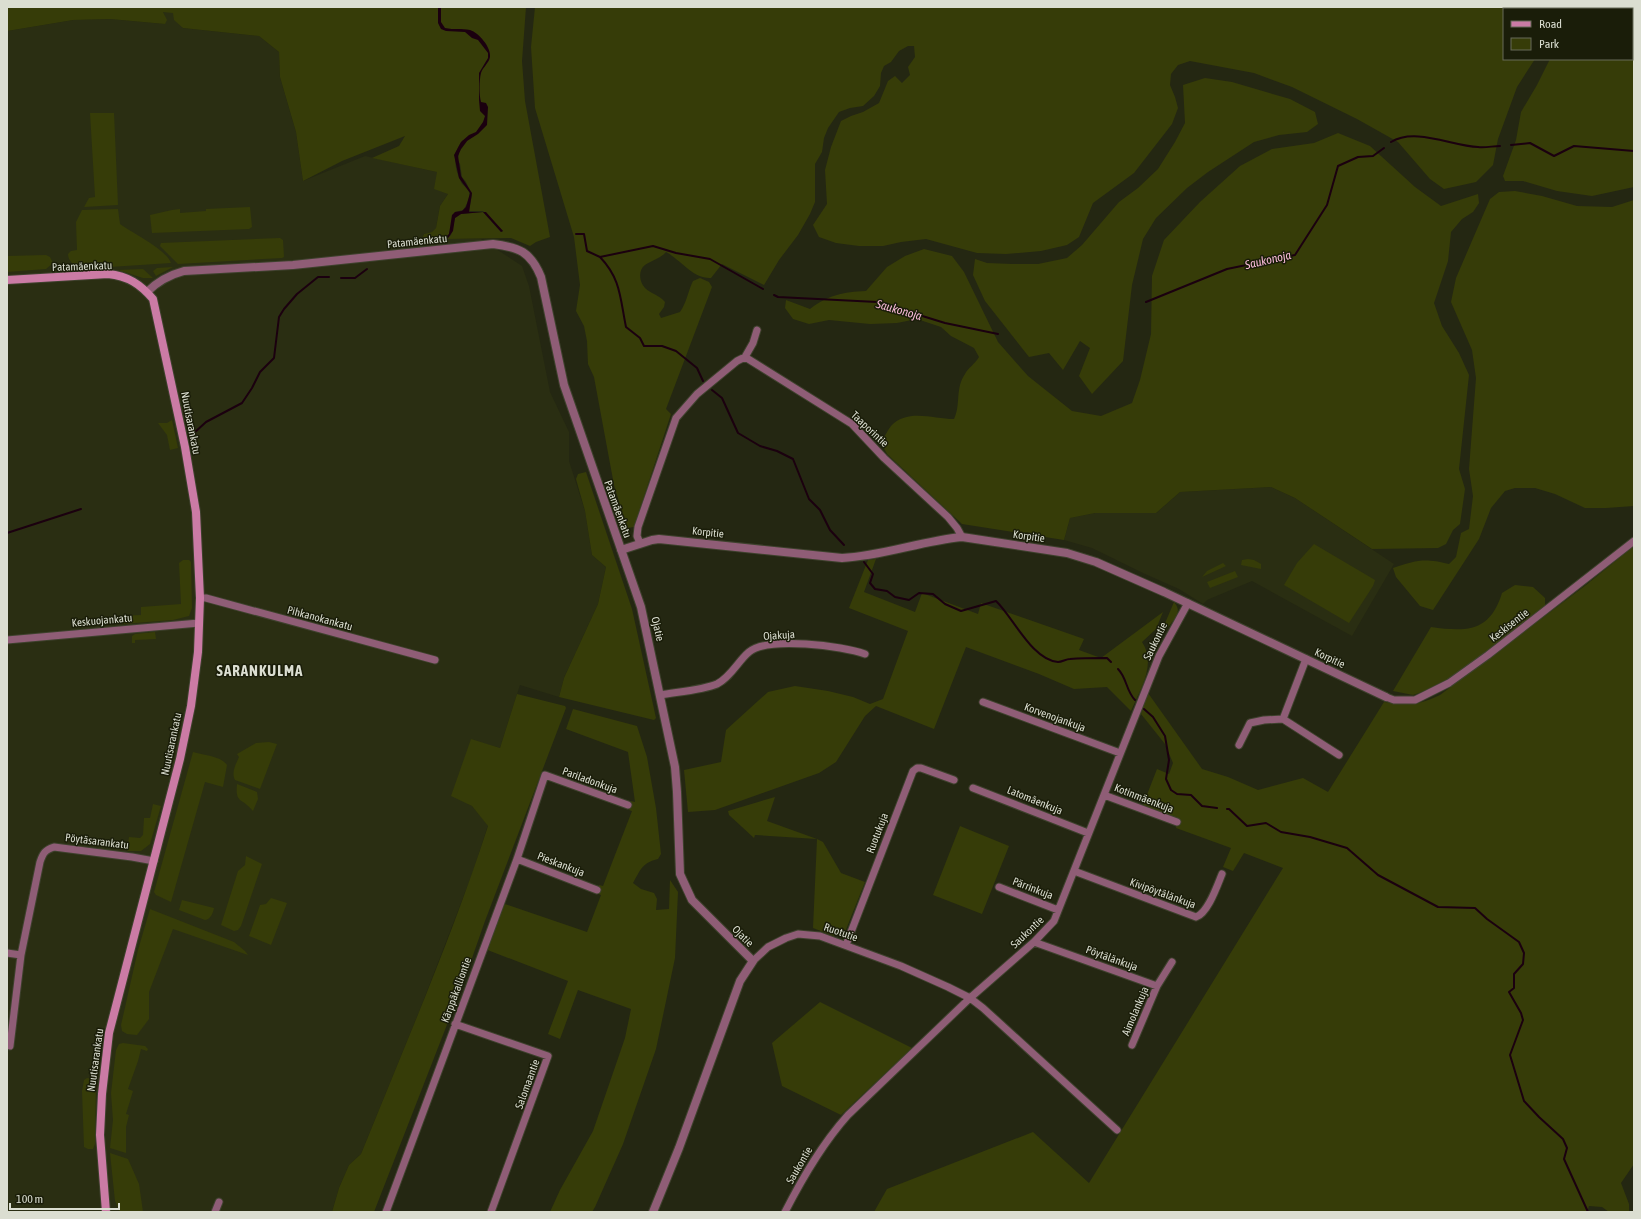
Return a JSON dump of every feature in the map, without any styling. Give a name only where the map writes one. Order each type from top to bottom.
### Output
[{"type":"main road","name":"Patamäenkatu","points":[[7,280],[108,274],[119,275],[130,279],[147,292]]},
{"type":"main road","name":"Nuutisarankatu","points":[[106,1212],[100,1135],[106,1054],[116,1005],[180,758],[191,706],[198,652],[200,598],[196,512],[172,385],[153,299],[147,292]]},
{"type":"main road","name":"Nuutisarankatu","points":[[106,1200],[112,1212]]},
{"type":"street","name":"Patamäenkatu","points":[[147,292],[158,282],[171,274],[184,271],[293,265],[493,244],[519,249],[529,256],[537,266],[541,277],[564,384],[621,550]]},
{"type":"street","points":[[621,550],[640,543],[637,536],[638,528],[676,418],[697,394],[737,361],[745,357],[753,343],[757,330]]},
{"type":"street","name":"Taaporintie","points":[[745,357],[852,424],[884,458],[948,517],[962,537]]},
{"type":"street","name":"Korpitie","points":[[640,543],[659,539],[842,558],[865,555],[947,538],[962,537],[1076,555],[1096,562],[1188,603],[1386,697]]},
{"type":"street","name":"Keskisentie","points":[[1386,697],[1394,700],[1416,700],[1449,683],[1488,655],[1634,541]]},
{"type":"street","name":"Ojatie","points":[[621,550],[641,607],[675,767],[679,862],[684,884],[688,895],[696,905],[753,961]]},
{"type":"street","name":"Pihkanokankatu","points":[[200,598],[206,598],[435,660]]},
{"type":"street","name":"Saukontie","points":[[785,1212],[812,1163],[831,1134],[860,1102],[970,998],[1034,942],[1054,921],[1159,656],[1188,603]]},
{"type":"street","name":"Keskuojankatu","points":[[7,640],[199,623]]},
{"type":"street","name":"Ojakuja","points":[[660,695],[717,684],[729,675],[750,651],[764,646],[801,644],[855,651],[865,654]]},
{"type":"street","points":[[1283,719],[1306,659]]},
{"type":"street","name":"Korvenojankuja","points":[[983,702],[1120,752]]},
{"type":"street","points":[[1239,746],[1248,725],[1252,721],[1283,719],[1339,755]]},
{"type":"street","name":"Ruotukuja","points":[[846,945],[913,771],[917,768],[921,768],[954,780]]},
{"type":"street","name":"Pariladonkuja","points":[[545,775],[628,805]]},
{"type":"street","name":"Kärppäkalliontie","points":[[386,1212],[517,859],[545,775]]},
{"type":"street","name":"Latomäenkuja","points":[[973,788],[1088,833]]},
{"type":"street","name":"Kotinmäenkuja","points":[[1104,795],[1176,822]]},
{"type":"street","name":"Pöytäsarankatu","points":[[10,1046],[21,955],[40,862],[46,850],[54,847],[132,856],[154,861]]},
{"type":"street","name":"Pieskankuja","points":[[517,859],[597,890]]},
{"type":"street","name":"Kivipöytälänkuja","points":[[1074,871],[1196,917],[1200,916],[1205,911],[1217,888],[1222,874]]},
{"type":"street","name":"Pärrinkuja","points":[[999,887],[1058,910]]},
{"type":"street","name":"Ruotutie","points":[[653,1212],[679,1148],[740,981],[753,961],[764,950],[773,944],[798,934],[820,936],[846,945],[901,966],[970,998],[1117,1130]]},
{"type":"street","name":"Pöytälänkuja","points":[[1034,942],[1157,986]]},
{"type":"street","points":[[7,953],[21,955]]},
{"type":"street","points":[[1157,986],[1172,962]]},
{"type":"street","name":"Aimolankuja","points":[[1132,1045],[1157,986]]},
{"type":"street","name":"Salomaantie","points":[[455,1024],[548,1056],[492,1212]]},
{"type":"street","points":[[215,1212],[219,1202]]},
{"type":"shaded area","points":[[172,7],[183,28],[259,36],[279,52],[280,77],[296,132],[303,181],[365,156],[437,172],[448,194],[440,206],[436,228],[432,232],[424,234],[422,239],[417,239],[417,241],[481,239],[522,266],[529,286],[550,392],[569,432],[569,461],[585,511],[592,555],[606,567],[598,604],[564,678],[559,697],[520,685],[500,748],[471,740],[468,804],[472,806],[488,825],[473,872],[419,1012],[361,1154],[349,1165],[339,1188],[332,1212],[7,1212],[7,31],[73,20],[110,19],[165,24],[165,16],[162,11]]},
{"type":"shaded area","points":[[438,7],[441,7],[441,22],[445,28],[470,30],[484,41],[490,53],[490,57],[481,73],[480,84],[481,102],[486,103],[488,107],[487,125],[478,134],[467,141],[458,156],[461,176],[472,193],[469,212],[483,212],[461,214],[455,218],[453,231],[448,238],[417,241],[417,239],[447,236],[449,234],[452,215],[455,212],[462,211],[466,207],[470,193],[459,178],[454,155],[461,142],[469,135],[476,132],[485,116],[480,111],[479,73],[488,58],[488,53],[478,40],[472,38],[465,32],[446,31],[441,29],[438,23]]},
{"type":"shaded area","points":[[483,212],[486,212],[503,231],[501,232]]},
{"type":"shaded area","points":[[1271,487],[1295,498],[1394,564],[1352,636],[1252,581],[1207,600],[1203,604],[1179,589],[1092,548],[1064,540],[1070,518],[1095,513],[1156,513],[1180,492]]},
{"type":"green space","points":[[7,7],[526,7],[522,61],[525,101],[550,237],[530,246],[511,238],[447,239],[451,235],[455,218],[461,214],[483,212],[501,232],[503,231],[483,211],[469,211],[472,195],[462,177],[458,160],[459,152],[467,141],[463,140],[457,150],[455,160],[461,182],[468,191],[469,196],[467,204],[463,210],[455,212],[449,234],[447,236],[422,239],[424,234],[432,232],[436,228],[440,206],[448,194],[434,189],[437,172],[372,158],[399,146],[405,136],[342,161],[303,181],[296,132],[280,77],[279,52],[259,36],[183,28],[174,20],[173,13],[163,12],[167,20],[165,24],[110,19],[73,20],[7,31]]},
{"type":"green space","points":[[535,7],[1544,7],[1503,8],[1503,60],[1534,60],[1517,87],[1498,139],[1493,165],[1476,182],[1444,189],[1430,179],[1398,142],[1357,119],[1292,87],[1254,73],[1190,61],[1178,65],[1171,74],[1170,85],[1178,108],[1172,124],[1134,173],[1093,203],[1079,237],[1067,245],[1041,251],[1006,254],[977,253],[926,239],[883,246],[859,246],[836,243],[819,237],[813,225],[827,204],[825,170],[831,147],[841,121],[863,112],[879,103],[888,81],[895,76],[902,83],[910,75],[908,67],[915,57],[914,46],[908,46],[899,51],[891,62],[884,66],[881,73],[880,86],[874,96],[863,106],[850,108],[839,112],[828,128],[824,138],[822,152],[815,164],[815,202],[798,235],[779,260],[764,285],[722,264],[711,278],[698,275],[666,252],[645,265],[641,270],[641,283],[647,290],[660,297],[665,302],[664,307],[659,314],[661,318],[680,312],[693,281],[700,278],[709,282],[712,287],[666,409],[671,414],[634,527],[627,528],[614,485],[594,377],[588,364],[587,341],[584,326],[576,311],[580,285],[574,237],[535,108],[531,47]]},
{"type":"green space","points":[[1634,7],[1634,187],[1592,196],[1557,191],[1523,181],[1505,181],[1503,176],[1516,140],[1521,112],[1550,60],[1633,60],[1633,8],[1556,8]]},
{"type":"green space","points":[[1205,78],[1232,82],[1290,99],[1315,112],[1318,124],[1307,132],[1279,135],[1254,142],[1208,172],[1187,188],[1156,218],[1143,239],[1132,285],[1123,361],[1092,394],[1079,376],[1090,348],[1080,341],[1063,370],[1049,353],[1029,357],[985,301],[973,275],[975,259],[987,263],[1038,264],[1067,258],[1082,245],[1119,202],[1138,188],[1158,169],[1185,123],[1183,85]]},
{"type":"green space","points":[[90,113],[114,113],[118,205],[84,207],[89,198],[95,197]]},
{"type":"green space","points":[[1338,133],[1370,146],[1415,187],[1441,206],[1478,194],[1479,203],[1473,212],[1462,219],[1451,232],[1448,261],[1434,303],[1442,326],[1459,353],[1469,375],[1459,469],[1465,489],[1460,524],[1453,530],[1446,544],[1438,548],[1372,549],[1295,498],[1271,487],[1180,492],[1156,513],[1095,513],[1070,518],[1064,540],[962,524],[887,454],[881,443],[891,426],[905,417],[921,416],[954,419],[962,379],[979,357],[974,348],[951,336],[941,327],[917,319],[897,323],[870,324],[829,320],[809,324],[793,319],[785,308],[786,300],[810,309],[823,300],[836,295],[866,291],[887,267],[905,256],[924,249],[952,256],[964,272],[998,342],[1028,376],[1072,411],[1101,416],[1132,403],[1140,380],[1151,334],[1152,276],[1164,240],[1200,202],[1240,166],[1272,149],[1314,143]]},
{"type":"green space","points":[[1515,191],[1542,196],[1577,206],[1612,207],[1634,200],[1634,506],[1585,508],[1555,494],[1535,488],[1515,488],[1505,491],[1491,508],[1479,539],[1433,610],[1420,606],[1396,577],[1393,568],[1408,563],[1421,561],[1433,561],[1449,564],[1456,557],[1461,533],[1469,529],[1473,496],[1469,469],[1476,378],[1472,350],[1451,302],[1456,278],[1490,199],[1499,192]]},
{"type":"green space","points":[[250,207],[252,227],[249,229],[152,233],[150,215],[180,209],[180,213],[206,211],[206,209]]},
{"type":"green space","points":[[118,209],[120,224],[163,252],[171,263],[79,269],[72,263],[68,254],[71,251],[77,250],[76,222],[82,210]]},
{"type":"green space","points":[[280,238],[283,240],[284,257],[282,258],[178,264],[160,246],[161,243]]},
{"type":"green space","points":[[46,255],[50,257],[53,263],[46,269],[7,272],[7,256]]},
{"type":"green space","points":[[173,267],[156,276],[153,271],[157,268]]},
{"type":"green space","points":[[143,269],[153,278],[143,278],[118,270]]},
{"type":"green space","points":[[172,420],[178,448],[170,450],[167,435],[158,423],[167,423]]},
{"type":"green space","points":[[586,472],[632,609],[656,718],[654,720],[559,697],[564,678],[598,604],[606,567],[592,555],[585,511],[576,479],[578,474]]},
{"type":"green space","points":[[1314,544],[1375,580],[1373,586],[1349,623],[1284,585],[1297,563]]},
{"type":"green space","points":[[1634,546],[1634,1164],[1621,1183],[1629,1204],[1629,1212],[1609,1212],[1602,1207],[1589,1206],[1587,1212],[874,1212],[887,1189],[1033,1132],[1089,1183],[1283,868],[1244,853],[1233,871],[1223,867],[1231,848],[1176,828],[1178,819],[1143,805],[1157,769],[1169,774],[1173,763],[1165,744],[1141,714],[1148,693],[1202,769],[1228,777],[1258,790],[1303,778],[1328,792],[1384,702],[1413,704],[1440,695],[1586,585]]},
{"type":"green space","points":[[876,559],[864,592],[915,612],[922,593],[978,614],[981,603],[1084,639],[1079,650],[1101,658],[1163,612],[1156,629],[1142,642],[1148,659],[1146,677],[1131,711],[1107,687],[1074,689],[1039,674],[966,647],[934,729],[876,706],[865,716],[836,762],[819,773],[715,810],[688,812],[684,770],[721,762],[726,730],[768,692],[795,686],[828,691],[853,697],[870,704],[883,699],[908,631],[849,608],[868,560]]},
{"type":"green space","points":[[183,560],[189,560],[191,562],[192,608],[189,616],[173,620],[122,624],[119,616],[141,615],[141,607],[181,604],[179,563]]},
{"type":"green space","points":[[1242,560],[1254,560],[1261,564],[1261,569],[1241,565]]},
{"type":"green space","points":[[1223,563],[1226,566],[1202,577],[1207,571]]},
{"type":"green space","points":[[1235,571],[1238,577],[1210,588],[1207,582]]},
{"type":"green space","points":[[1515,585],[1533,587],[1545,598],[1545,606],[1471,663],[1436,687],[1413,695],[1393,691],[1431,627],[1444,629],[1466,629],[1484,622],[1497,606],[1502,593]]},
{"type":"green space","points":[[1174,602],[1178,610],[1176,617],[1166,630],[1163,628]]},
{"type":"green space","points":[[155,632],[156,639],[135,640],[135,643],[132,643],[132,636],[135,634]]},
{"type":"green space","points":[[517,694],[565,706],[566,708],[485,921],[464,981],[374,1212],[332,1212],[339,1188],[349,1165],[361,1154],[411,1032],[444,950],[488,826],[472,806],[451,796],[471,739],[500,748]]},
{"type":"green space","points":[[573,709],[637,726],[647,757],[656,808],[661,854],[658,859],[648,862],[642,867],[633,883],[641,889],[654,893],[657,899],[656,910],[669,909],[670,880],[678,892],[675,958],[656,1049],[623,1144],[595,1207],[592,1212],[550,1212],[560,1190],[593,1131],[625,1038],[631,1009],[578,990],[560,1039],[548,1034],[568,981],[485,949],[497,918],[505,904],[587,932],[601,895],[596,893],[599,885],[603,886],[632,811],[629,810],[631,801],[635,802],[628,752],[566,729]]},
{"type":"green space","points":[[269,742],[277,744],[260,789],[235,780],[235,765],[239,757],[237,754],[256,743]]},
{"type":"green space","points":[[193,752],[216,758],[227,765],[223,787],[205,782],[171,902],[156,895],[154,892]]},
{"type":"green space","points":[[237,784],[257,792],[258,799],[253,811],[238,798]]},
{"type":"green space","points":[[775,797],[767,821],[817,839],[755,835],[754,838],[729,815],[728,811]]},
{"type":"green space","points":[[153,804],[161,806],[150,844],[141,851],[127,851],[129,837],[140,838],[143,835],[144,818],[150,818]]},
{"type":"green space","points":[[960,826],[1009,846],[982,914],[933,895]]},
{"type":"green space","points":[[817,839],[823,842],[841,873],[865,882],[845,932],[837,928],[834,936],[813,928]]},
{"type":"green space","points":[[246,856],[262,864],[241,926],[238,930],[234,931],[221,925],[238,871],[245,865]]},
{"type":"green space","points":[[271,898],[287,903],[271,945],[249,936],[260,905],[266,904]]},
{"type":"green space","points":[[182,900],[214,908],[212,914],[205,920],[179,910]]},
{"type":"green space","points":[[150,909],[234,942],[248,955],[173,929],[149,992],[149,1019],[137,1035],[127,1034],[122,1031],[121,1025],[138,950]]},
{"type":"green space","points":[[820,1002],[912,1048],[841,1115],[782,1086],[772,1043]]},
{"type":"green space","points":[[123,1043],[145,1046],[148,1049],[147,1051],[141,1049],[128,1089],[133,1091],[126,1114],[129,1115],[126,1127],[126,1153],[110,1148],[113,1120],[111,1093],[116,1050],[119,1044]]},
{"type":"green space","points":[[87,1078],[94,1079],[96,1085],[95,1144],[93,1149],[84,1147],[82,1091],[84,1080]]},
{"type":"green space","points":[[110,1153],[128,1159],[139,1184],[143,1212],[120,1212],[115,1201]]},
{"type":"waterway","name":"Saukonoja","points":[[1391,142],[1411,136],[1434,138],[1468,146],[1500,146]]},
{"type":"waterway","name":"Saukonoja","points":[[1511,145],[1530,143],[1554,156],[1574,146],[1634,151]]},
{"type":"waterway","name":"Saukonoja","points":[[1146,302],[1227,269],[1295,255],[1327,205],[1338,166],[1358,157],[1373,156],[1384,148]]},
{"type":"waterway","name":"Saukonoja","points":[[576,234],[584,234],[587,251],[600,257],[653,246],[676,253],[710,259],[763,289]]},
{"type":"waterway","points":[[600,257],[612,273],[619,289],[626,327],[640,338],[644,346],[662,346],[676,351],[697,368],[703,381]]},
{"type":"waterway","points":[[341,278],[355,278],[367,269]]},
{"type":"waterway","points":[[194,433],[206,422],[242,403],[260,372],[274,358],[279,317],[284,309],[297,294],[318,277],[329,277]]},
{"type":"waterway","name":"Saukonoja","points":[[774,295],[778,297],[877,302],[945,323],[998,334]]},
{"type":"waterway","points":[[712,390],[722,398],[738,433],[760,446],[777,451],[793,459],[809,499],[820,510],[830,530],[844,545]]},
{"type":"waterway","points":[[7,533],[81,509]]},
{"type":"waterway","points":[[864,562],[873,574],[870,583],[875,589],[887,591],[895,597],[909,600],[919,593],[933,594],[945,604],[961,611],[996,601],[1031,646],[1040,654],[1049,659],[1058,662],[1070,659],[1107,658],[1111,662]]},
{"type":"waterway","points":[[1118,669],[1135,700]]},
{"type":"waterway","points":[[1144,709],[1153,717],[1165,736],[1169,760],[1166,779],[1171,790],[1177,794],[1191,795],[1202,806],[1217,808]]},
{"type":"waterway","points":[[1227,809],[1229,809],[1247,826],[1266,823],[1281,832],[1310,837],[1347,848],[1378,875],[1438,907],[1475,908],[1487,919],[1519,942],[1524,953],[1523,964],[1514,974],[1514,988],[1509,992],[1521,1013],[1523,1020],[1510,1055],[1524,1101],[1563,1139],[1567,1148],[1564,1159],[1588,1212]]},
{"type":"district","name":"SARANKULMA","points":[[260,670]]}]
